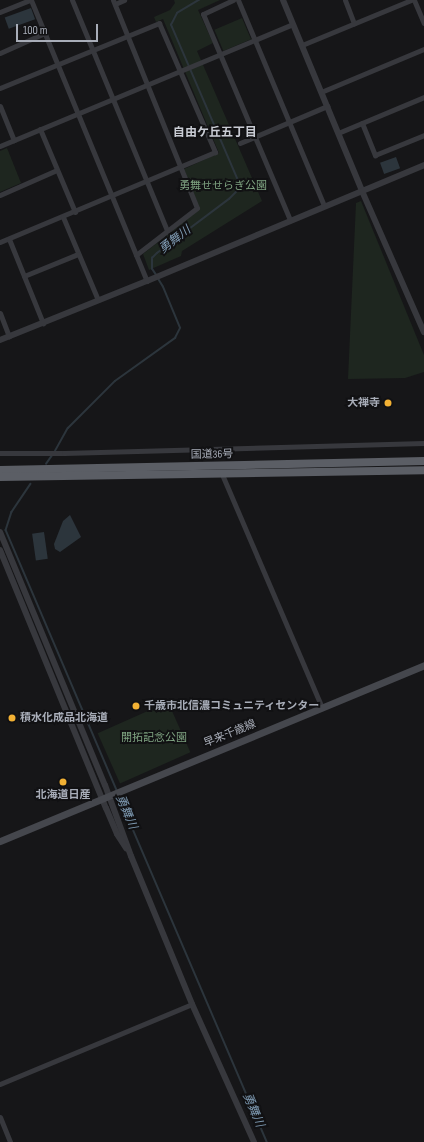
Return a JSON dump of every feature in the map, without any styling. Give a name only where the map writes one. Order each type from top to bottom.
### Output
[{"type":"highway","name":"国道36号","points":[[0,477],[424,461]]},
{"type":"highway","name":"国道36号","points":[[0,470],[424,470]]},
{"type":"main road","name":"早来千歳線","points":[[0,841],[424,665]]},
{"type":"street","points":[[0,12],[30,0],[136,255],[149,280]]},
{"type":"street","points":[[72,0],[167,231]]},
{"type":"street","points":[[124,0],[114,2],[181,167],[196,208],[136,255]]},
{"type":"street","points":[[233,0],[203,14],[290,220]]},
{"type":"street","points":[[238,0],[324,206]]},
{"type":"street","points":[[283,0],[362,191],[424,330]]},
{"type":"street","points":[[345,0],[354,23]]},
{"type":"street","points":[[302,45],[411,0]]},
{"type":"street","points":[[414,0],[424,23]]},
{"type":"street","points":[[0,88],[159,23],[182,71],[215,152],[147,182],[0,242]]},
{"type":"street","points":[[0,146],[293,24]]},
{"type":"street","points":[[0,53],[45,34]]},
{"type":"street","points":[[321,92],[424,49]]},
{"type":"street","points":[[338,133],[424,97]]},
{"type":"street","points":[[0,106],[14,140]]},
{"type":"street","points":[[240,142],[327,106]]},
{"type":"street","points":[[362,123],[375,155],[424,135]]},
{"type":"street","points":[[40,129],[75,212]]},
{"type":"street","points":[[0,340],[149,280],[424,165]]},
{"type":"street","points":[[0,195],[57,170]]},
{"type":"street","points":[[63,217],[98,300]]},
{"type":"street","points":[[9,239],[43,323]]},
{"type":"street","points":[[24,276],[78,254]]},
{"type":"street","points":[[0,313],[9,336]]},
{"type":"street","points":[[0,453],[43,454],[424,443]]},
{"type":"street","points":[[222,469],[322,708]]},
{"type":"street","points":[[0,532],[112,794],[117,834],[131,856],[192,1004],[254,1142]]},
{"type":"street","points":[[0,550],[112,794]]},
{"type":"street","points":[[0,1084],[192,1004]]},
{"type":"street","points":[[0,1116],[10,1141],[4,1142]]},
{"type":"green space","name":"勇舞せせらぎ公園","points":[[174,0],[220,0],[198,10],[213,43],[197,51],[262,201],[182,251],[181,256],[149,270],[143,254],[200,209],[184,169],[219,153],[163,19],[156,22],[154,17],[170,10],[175,3]]},
{"type":"green space","points":[[242,18],[251,39],[223,51],[214,30]]},
{"type":"green space","points":[[7,148],[21,183],[0,192],[0,151]]},
{"type":"green space","points":[[361,201],[424,355],[424,372],[405,378],[348,379],[356,203]]},
{"type":"green space","name":"開拓記念公園","points":[[168,702],[190,752],[120,784],[98,733]]},
{"type":"shaded area","points":[[31,8],[35,19],[9,29],[5,18]]},
{"type":"shaded area","points":[[396,157],[400,168],[384,174],[380,163]]},
{"type":"shaded area","points":[[70,515],[81,537],[60,552],[55,549],[54,544],[63,521]]},
{"type":"shaded area","points":[[44,532],[48,559],[36,560],[32,534]]},
{"type":"waterway","name":"勇舞川","points":[[156,275],[152,269],[152,258],[229,199],[237,191],[239,183],[171,25],[177,13],[199,0]]},
{"type":"waterway","name":"勇舞川","points":[[55,451],[68,428],[115,381],[175,338],[180,328],[163,287],[158,279]]},
{"type":"waterway","name":"勇舞川","points":[[46,464],[53,454]]},
{"type":"waterway","name":"勇舞川","points":[[31,484],[12,512],[6,530],[117,790]]},
{"type":"waterway","name":"勇舞川","points":[[118,794],[267,1142]]},
{"type":"place","name":"大禅寺","points":[[388,403]]},
{"type":"place","name":"千歳市北信濃コミュニティセンター","points":[[136,706]]},
{"type":"place","name":"積水化成品北海道","points":[[12,718]]},
{"type":"place","name":"北海道日産","points":[[63,782]]},
{"type":"district","name":"自由ケ丘五丁目","points":[[215,133]]}]
